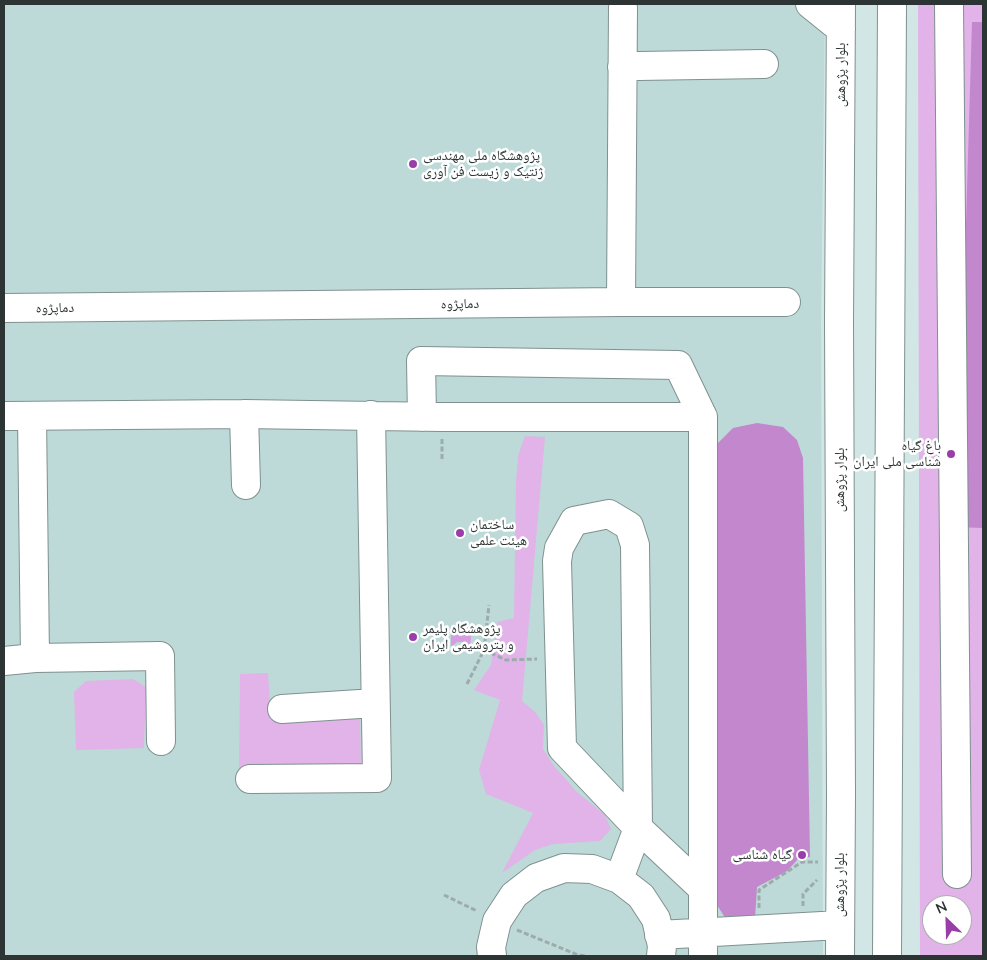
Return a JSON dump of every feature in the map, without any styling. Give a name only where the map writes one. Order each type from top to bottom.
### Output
[{"type":"street","points":[[810,4],[841,16]]},
{"type":"street","points":[[887,956],[892,4]]},
{"type":"street","points":[[949,4],[957,874]]},
{"type":"street","points":[[621,302],[623,5]]},
{"type":"street","name":"بلوار پژوهش","points":[[840,956],[839,342],[841,16]]},
{"type":"street","points":[[622,68],[638,66],[764,64]]},
{"type":"street","name":"دماپژوه","points":[[4,308],[786,302]]},
{"type":"street","points":[[422,417],[421,361],[678,365],[703,417],[703,945]]},
{"type":"street","points":[[244,414],[246,484]]},
{"type":"street","points":[[4,416],[244,414],[422,417],[703,417]]},
{"type":"street","points":[[250,779],[377,778],[371,415]]},
{"type":"street","points":[[32,416],[35,658]]},
{"type":"street","points":[[619,879],[638,828],[635,545],[629,526],[609,514],[574,521],[559,548],[557,561],[562,748],[638,828],[702,888]]},
{"type":"street","points":[[4,661],[35,658],[160,656],[161,741]]},
{"type":"street","points":[[282,709],[375,703]]},
{"type":"street","points":[[492,956],[491,947],[498,921],[514,895],[536,878],[564,868],[592,869],[619,879],[641,896],[656,919],[660,946],[703,945],[758,928],[840,925]]},
{"type":"path","points":[[467,684],[484,650],[489,605]]},
{"type":"path","points":[[484,650],[506,660],[545,659]]},
{"type":"path","points":[[758,928],[759,890],[802,862],[819,862]]},
{"type":"shaded area","name":"پژوهشگاه پلیمر و پتروشیمی ایران","points":[[4,4],[825,4],[821,323],[823,956],[4,956]]},
{"type":"shaded area","name":"باغ گیاه‌ شناسی ملی ایران","points":[[918,4],[983,4],[983,956],[920,956]]},
{"type":"shaded area","points":[[972,22],[983,22],[983,528],[957,527]]},
{"type":"shaded area","points":[[757,423],[783,427],[797,440],[803,458],[810,857],[798,859],[787,871],[757,887],[755,918],[731,920],[724,916],[717,905],[716,445],[733,428]]},
{"type":"shaded area","points":[[525,436],[545,437],[522,701],[535,712],[544,725],[543,749],[554,766],[577,792],[605,815],[611,829],[600,841],[553,844],[535,850],[502,873],[533,813],[486,794],[479,770],[500,700],[474,690],[491,665],[497,622],[514,618],[516,482],[518,456]]},
{"type":"shaded area","points":[[458,626],[470,626],[472,630],[470,646],[464,642],[457,642],[451,647],[451,633]]},
{"type":"shaded area","points":[[268,673],[271,718],[360,718],[361,766],[239,770],[240,674]]},
{"type":"shaded area","points":[[133,679],[146,687],[144,748],[76,750],[74,692],[86,681]]},
{"type":"place","name":"پژوهشگاه ملی مهندسی ژنتیک و زیست فن آوری","points":[[413,164]]},
{"type":"place","name":"باغ گیاه‌ شناسی ملی ایران","points":[[951,454]]},
{"type":"place","name":"ساختمان هیئت علمی","points":[[460,533]]},
{"type":"place","name":"پژوهشگاه پلیمر و پتروشیمی ایران","points":[[413,637]]},
{"type":"place","name":"گیاه شناسی","points":[[802,855]]}]
